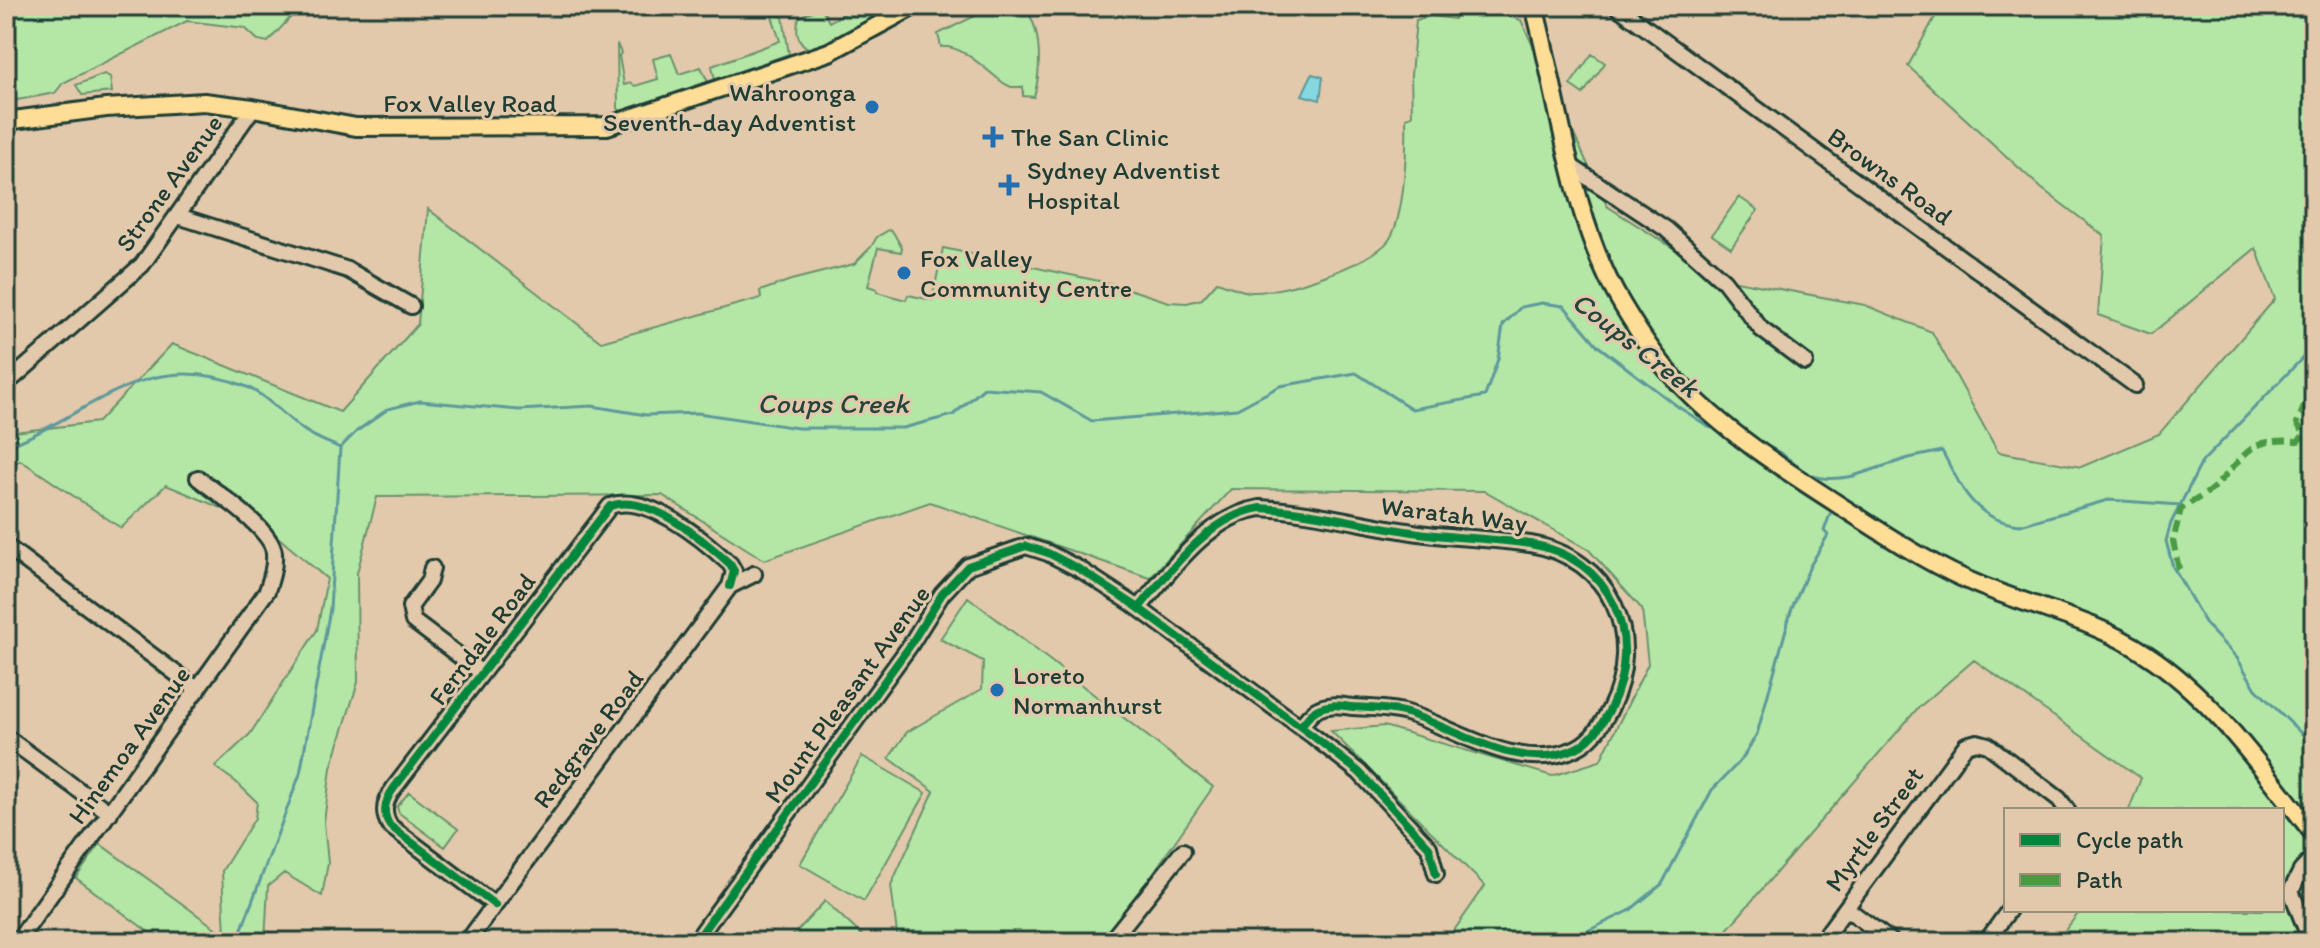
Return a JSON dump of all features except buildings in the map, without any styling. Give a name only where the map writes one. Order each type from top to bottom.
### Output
[{"type":"main road","name":"Fox Valley Road","points":[[6,121],[106,108],[204,102],[356,127],[607,126],[829,52],[914,6]]},
{"type":"main road","points":[[1534,6],[1583,210],[1610,283],[1654,352],[1694,398],[1749,444],[1917,555],[1981,587],[2106,631],[2145,653],[2182,680],[2200,698],[2314,834]]},
{"type":"street","name":"Browns Road","points":[[1616,6],[2135,385]]},
{"type":"street","name":"Strone Avenue","points":[[13,378],[142,265],[253,108]]},
{"type":"street","points":[[1572,167],[1666,229],[1724,281],[1761,329],[1805,362]]},
{"type":"street","points":[[178,216],[348,270],[411,306]]},
{"type":"street","name":"Hinemoa Avenue","points":[[24,940],[267,591],[275,550],[255,522],[198,478]]},
{"type":"street","name":"Ferndale Road","points":[[495,905],[390,826],[384,811],[389,795],[610,506],[617,504],[651,509],[688,531],[730,564],[734,571],[730,586]]},
{"type":"street","name":"Waratah Way","points":[[1139,608],[1202,537],[1246,510],[1260,508],[1429,534],[1548,547],[1570,556],[1601,581],[1619,616],[1625,649],[1620,683],[1612,704],[1595,735],[1573,750],[1556,756],[1525,755],[1486,745],[1407,713],[1327,705],[1315,710],[1301,726]]},
{"type":"street","points":[[6,546],[198,690]]},
{"type":"street","name":"Mount Pleasant Avenue","points":[[695,942],[909,647],[942,594],[968,566],[1026,546],[1081,570],[1139,608],[1359,772],[1429,847],[1436,874]]},
{"type":"street","points":[[432,568],[429,581],[410,607],[413,621],[482,673]]},
{"type":"street","name":"Redgrave Road","points":[[467,942],[730,586],[754,574]]},
{"type":"street","points":[[6,737],[110,813]]},
{"type":"street","name":"Myrtle Street","points":[[1821,942],[1966,745],[1977,742],[1988,745],[2059,799],[2066,808]]},
{"type":"street","points":[[1110,942],[1183,851]]},
{"type":"street","points":[[2311,942],[2291,891],[2301,871],[2314,857]]},
{"type":"street","points":[[1846,908],[1892,942]]},
{"type":"street","points":[[1986,942],[2008,912]]},
{"type":"green space","points":[[6,6],[301,6],[268,42],[258,40],[245,28],[187,21],[63,83],[55,93],[6,102]]},
{"type":"green space","points":[[859,6],[896,6],[812,50],[800,41],[797,32],[799,17],[821,7],[829,22]]},
{"type":"green space","points":[[995,6],[1023,6],[1030,15],[1039,50],[1034,97],[1023,96],[1023,87],[1005,84],[966,54],[941,47],[938,34]]},
{"type":"green space","points":[[1458,6],[1471,6],[1521,20],[1607,206],[1720,278],[1865,305],[1932,332],[1998,452],[2081,467],[2159,434],[2275,299],[2256,248],[2151,334],[2098,315],[2104,236],[2041,188],[1908,66],[1941,6],[2314,6],[2314,942],[2056,942],[2079,912],[2284,912],[2284,808],[2130,808],[2141,778],[1974,660],[1917,709],[1725,932],[1687,942],[1446,942],[1485,886],[1331,731],[1384,726],[1552,776],[1600,761],[1648,664],[1642,609],[1589,550],[1485,491],[1231,489],[1150,578],[930,502],[764,560],[662,495],[377,497],[357,573],[358,682],[331,768],[324,822],[328,863],[322,896],[284,873],[268,886],[265,942],[162,942],[76,878],[100,844],[225,935],[222,871],[255,818],[257,802],[215,767],[250,734],[317,630],[327,579],[265,526],[166,485],[121,528],[20,460],[6,470],[6,433],[98,422],[172,344],[340,412],[418,324],[428,209],[601,342],[761,298],[760,291],[854,264],[877,237],[889,230],[902,248],[901,252],[878,248],[868,286],[877,289],[877,292],[906,300],[908,295],[932,300],[943,248],[1113,284],[1169,302],[1187,303],[1202,299],[1217,282],[1252,292],[1304,283],[1364,259],[1389,240],[1402,199],[1406,118],[1412,116],[1411,75],[1416,20],[1431,16],[1454,19]]},
{"type":"green space","points":[[774,14],[783,17],[789,54],[715,80],[712,66],[780,41]]},
{"type":"green space","points":[[617,44],[621,53],[624,85],[631,83],[635,86],[658,79],[653,59],[671,54],[679,74],[701,67],[708,82],[621,112],[618,108]]},
{"type":"green space","points":[[1592,54],[1605,63],[1583,94],[1570,85]]},
{"type":"green space","points":[[104,74],[110,77],[112,92],[82,95],[76,85]]},
{"type":"green space","points":[[1739,197],[1758,210],[1731,248],[1712,235]]},
{"type":"green space","name":"Loreto Normanhurst","points":[[968,597],[1213,787],[1105,942],[898,942],[891,885],[934,791],[889,758],[907,732],[982,689],[983,661],[940,639]]},
{"type":"green space","points":[[862,756],[926,793],[864,901],[800,864]]},
{"type":"green space","points":[[409,792],[458,829],[445,847],[399,813],[397,807]]},
{"type":"green space","points":[[825,901],[869,942],[787,942]]},
{"type":"water","points":[[1312,74],[1323,77],[1320,100],[1302,95]]},
{"type":"waterway","name":"Coups Creek","points":[[6,447],[118,390],[175,374],[207,375],[242,385],[265,398],[305,431],[340,448],[357,431],[388,409],[420,401],[519,410],[592,406],[646,415],[698,413],[798,428],[903,428],[953,415],[984,388],[1041,392],[1092,421],[1237,409],[1280,386],[1356,373],[1412,409],[1485,396],[1498,359],[1503,325],[1521,307],[1542,303],[1564,306],[1598,346],[1711,428]]},
{"type":"waterway","points":[[2314,346],[2202,462],[2171,523],[2166,541],[2173,567],[2207,626],[2237,658],[2256,689],[2306,738],[2314,752]]},
{"type":"waterway","name":"Coups Creek","points":[[1761,444],[1776,450],[1810,475],[1821,478],[1854,476]]},
{"type":"waterway","points":[[237,942],[300,774],[330,609],[340,448]]},
{"type":"waterway","name":"Coups Creek","points":[[1853,476],[1942,451],[1971,500],[1992,517],[2020,525],[2108,500],[2180,505]]},
{"type":"waterway","points":[[1527,942],[1583,933],[1629,911],[1662,884],[1712,790],[1742,759],[1757,734],[1791,611],[1810,566],[1828,535],[1824,531],[1830,514]]},
{"type":"marked path","points":[[2179,569],[2173,541],[2181,509],[2206,494],[2256,446],[2267,442],[2298,441],[2304,435],[2297,423],[2314,383]]},
{"type":"cycle path","points":[[495,905],[390,826],[385,806],[394,788],[610,506],[625,503],[641,506],[690,531],[730,564],[734,571],[730,586]]},
{"type":"cycle path","points":[[1139,608],[1177,562],[1207,533],[1241,513],[1260,508],[1302,512],[1427,534],[1530,544],[1558,552],[1582,565],[1600,583],[1614,604],[1622,629],[1624,655],[1620,682],[1598,729],[1589,740],[1569,751],[1549,756],[1507,752],[1407,713],[1380,708],[1327,706],[1313,712],[1301,726]]},
{"type":"cycle path","points":[[695,942],[909,647],[942,594],[968,566],[1026,546],[1081,570],[1133,604],[1359,772],[1429,847],[1436,874]]},
{"type":"place","name":"Wahroonga Seventh-day Adventist","points":[[872,107]]},
{"type":"place","name":"The San Clinic","points":[[993,137]]},
{"type":"place","name":"Sydney Adventist Hospital","points":[[1009,185]]},
{"type":"place","name":"Fox Valley Community Centre","points":[[904,273]]},
{"type":"place","name":"Loreto Normanhurst","points":[[997,690]]}]
